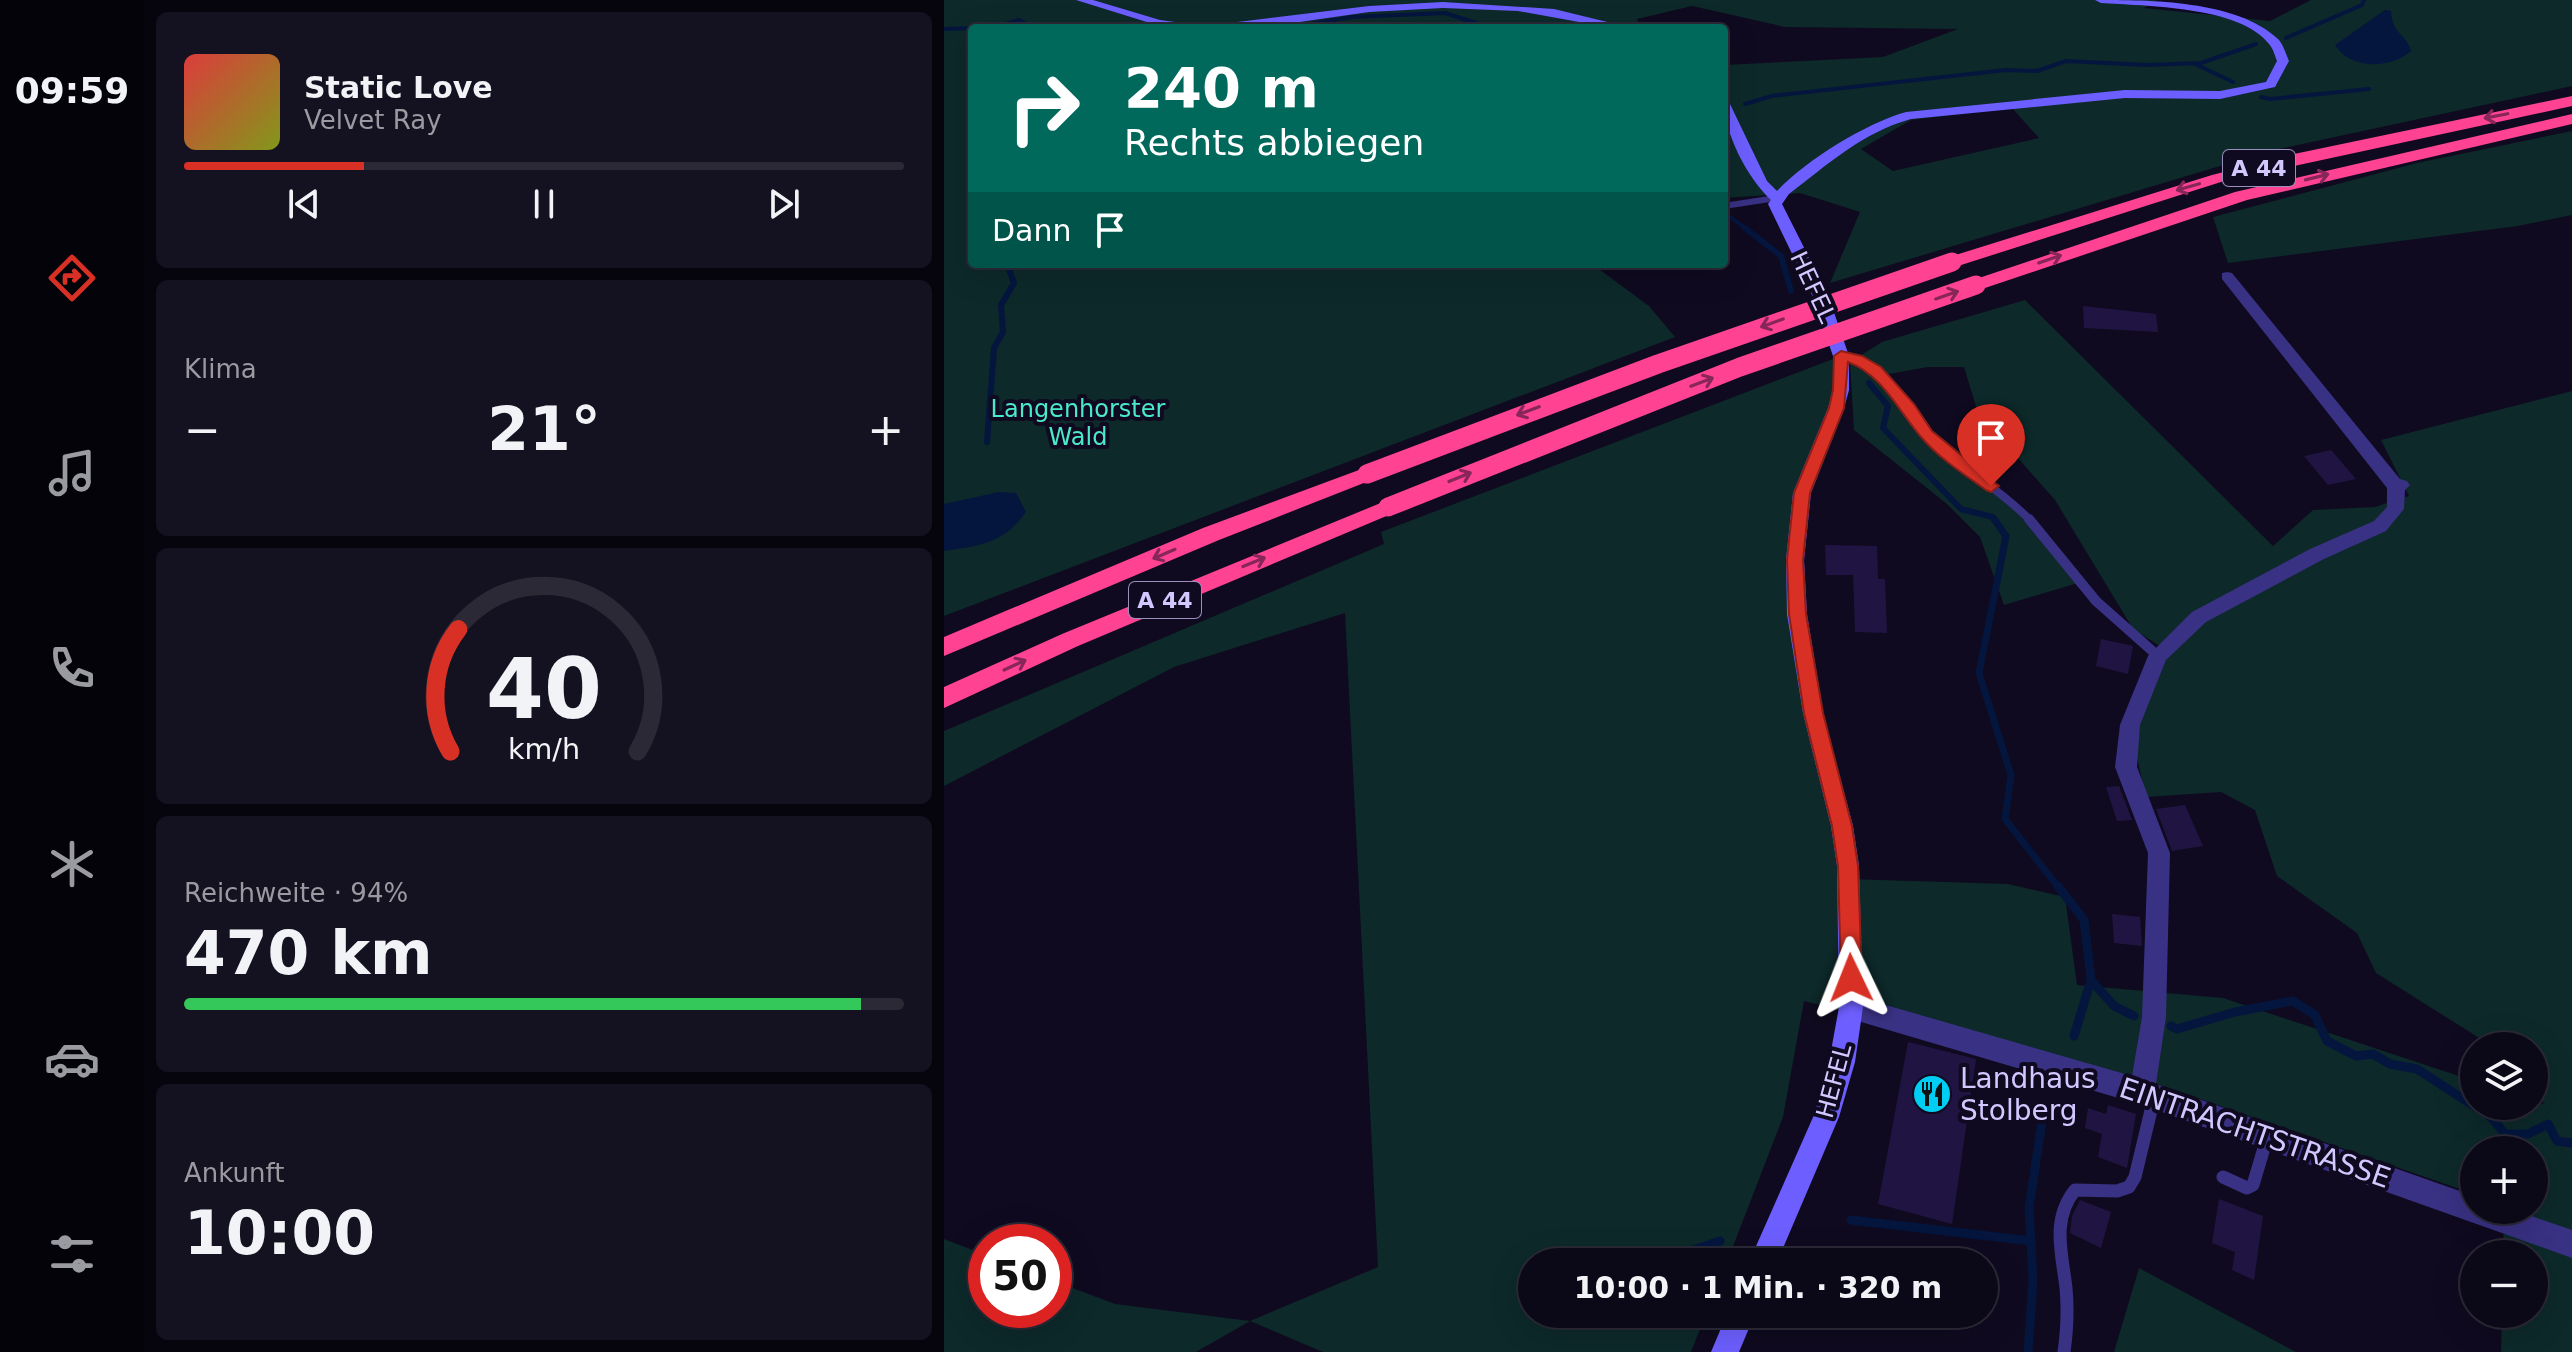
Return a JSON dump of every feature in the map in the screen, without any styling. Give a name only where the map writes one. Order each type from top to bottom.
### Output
[{"type":"highway","name":"A 44","points":[[944,647],[1211,534],[1542,406],[1836,300],[2218,178],[2294,159],[2572,101]]},
{"type":"highway","name":"A 44","points":[[944,698],[1070,640],[1388,507],[1740,367],[2241,196],[2572,119]]},
{"type":"main road","points":[[1082,0],[1169,24]]},
{"type":"main road","points":[[1776,198],[1868,130],[1910,115],[2125,94],[2220,95],[2271,84],[2283,61],[2273,40],[2258,29],[2197,9],[2154,2],[2101,0]]},
{"type":"main road","points":[[1259,24],[1333,13],[1464,3],[1512,4],[1556,10],[1610,24]]},
{"type":"main road","name":"HEFEL","points":[[1728,116],[1761,183],[1776,198],[1775,209],[1820,295],[1841,356],[1841,390],[1836,408],[1802,493],[1795,560],[1797,614],[1813,713],[1842,826],[1848,866],[1851,1007],[1842,1062],[1826,1117],[1769,1248]]},
{"type":"main road","points":[[1725,1352],[1735,1328]]},
{"type":"street","points":[[2148,1094],[2154,1017],[2159,853],[2126,767],[2130,725],[2158,656],[2199,617],[2317,554],[2380,526],[2395,509],[2398,498],[2399,486],[2227,276]]},
{"type":"street","name":"EINTRACHTSTRASSE","points":[[1851,1007],[2148,1094],[2460,1205]]},
{"type":"street","name":"EINTRACHTSTRASSE","points":[[2515,1224],[2572,1244]]},
{"type":"lane","points":[[1728,205],[1776,198]]},
{"type":"lane","points":[[1841,356],[1856,359],[1876,371],[1927,434],[1955,460],[2009,499],[2048,538],[2078,580],[2115,622],[2158,656]]},
{"type":"lane","points":[[2064,1352],[2066,1288],[2058,1240],[2059,1221],[2067,1198],[2075,1190],[2117,1191],[2129,1187],[2135,1177],[2148,1094]]},
{"type":"lane","points":[[2223,1177],[2247,1188],[2253,1185],[2267,1136]]},
{"type":"green space","name":"Langenhorster Wald","points":[[944,0],[2157,0],[2144,8],[2270,21],[2311,0],[2572,0],[2572,86],[2270,151],[1830,283],[1860,212],[1800,193],[1728,198],[1728,65],[1883,57],[1958,29],[1785,27],[1692,6],[1637,19],[1639,24],[968,24],[968,268],[1597,268],[1649,306],[1675,337],[944,616]],"holes":[[[2012,108],[2039,138],[1893,171],[1861,149],[1911,120]]]},
{"type":"green space","points":[[2572,131],[2572,215],[2518,226],[2228,263],[2213,217],[2417,163]]},
{"type":"green space","points":[[2025,300],[2273,546],[2313,510],[2375,507],[2409,496],[2381,440],[2572,391],[2572,1352],[2501,1352],[2502,1328],[2548,1328],[2548,1240],[2503,1240],[2504,1224],[2548,1224],[2548,1136],[2460,1136],[2460,1189],[2131,1075],[2040,1060],[1804,1001],[1783,1117],[1732,1248],[1518,1248],[1518,1328],[1700,1328],[1691,1352],[1323,1352],[1250,1321],[1378,1267],[1345,613],[1174,667],[944,786],[944,731],[1384,544],[1381,532],[1841,356],[1842,373],[1802,493],[1795,560],[1849,879],[2008,884],[2065,897],[2077,985],[2223,998],[2460,1076],[2460,1120],[2548,1120],[2548,1032],[2470,1032],[2376,973],[2357,933],[2277,876],[2255,810],[2221,792],[2146,797],[2133,740],[2169,652],[2133,629],[2055,500],[1978,413],[1964,367],[1928,367],[1877,376],[1920,432],[2004,498],[2048,540],[2078,583],[2004,605],[1980,537],[1947,504],[1854,430],[1850,362],[1882,342]]},
{"type":"green space","points":[[944,1239],[968,1248],[968,1328],[1072,1328],[1072,1288],[1115,1304],[1250,1321],[1196,1352],[944,1352]]},
{"type":"green space","points":[[2139,1268],[2296,1352],[2114,1352]]},
{"type":"water","points":[[2385,10],[2391,11],[2394,25],[2411,51],[2403,57],[2382,64],[2360,63],[2350,59],[2335,45]]},
{"type":"water","points":[[999,492],[1016,493],[1026,512],[1017,523],[990,541],[944,551],[944,504]]},
{"type":"building","points":[[2083,306],[2156,314],[2158,332],[2084,328]]},
{"type":"building","points":[[2331,450],[2356,479],[2328,485],[2304,456]]},
{"type":"building","points":[[1825,545],[1877,546],[1878,579],[1885,579],[1887,633],[1855,632],[1853,575],[1826,575]]},
{"type":"building","points":[[2101,639],[2133,646],[2128,674],[2096,666]]},
{"type":"building","points":[[2119,786],[2132,820],[2117,821],[2106,787]]},
{"type":"building","points":[[2185,805],[2203,846],[2172,851],[2156,809]]},
{"type":"building","points":[[2112,914],[2140,917],[2142,946],[2114,943]]},
{"type":"building","points":[[1908,1042],[1976,1059],[1952,1224],[1878,1204]]},
{"type":"building","points":[[2108,1105],[2136,1114],[2127,1168],[2098,1157],[2102,1134],[2085,1128],[2088,1108],[2106,1114]]},
{"type":"building","points":[[2219,1199],[2263,1216],[2254,1280],[2232,1270],[2235,1252],[2212,1243]]},
{"type":"building","points":[[2080,1200],[2111,1212],[2101,1248],[2070,1233],[2072,1216]]},
{"type":"waterway","points":[[2286,38],[2362,5],[2364,0]]},
{"type":"waterway","points":[[1310,24],[1352,17],[1445,13],[1479,24]]},
{"type":"waterway","points":[[1005,24],[1019,20],[1026,24]]},
{"type":"waterway","points":[[944,29],[968,28]]},
{"type":"waterway","points":[[1745,104],[1772,96],[2006,70],[2037,71],[2066,61],[2147,65],[2201,63],[2256,44]]},
{"type":"waterway","points":[[2195,64],[2233,82]]},
{"type":"waterway","points":[[2261,97],[2270,99],[2369,89]]},
{"type":"waterway","points":[[1730,217],[1748,230]]},
{"type":"waterway","points":[[1745,228],[1781,256],[1791,291]]},
{"type":"waterway","points":[[987,442],[994,348],[1003,332],[1001,305],[1014,283],[1010,268]]},
{"type":"waterway","points":[[1869,383],[1888,406],[1883,428],[1961,509],[1993,517],[1996,521]]},
{"type":"waterway","points":[[1994,519],[2006,536],[1979,673],[2011,775],[2005,819],[2059,888]]},
{"type":"waterway","points":[[2058,886],[2084,920],[2091,980]]},
{"type":"waterway","points":[[2074,1036],[2091,980]]},
{"type":"waterway","points":[[2091,980],[2114,1006],[2134,1016]]},
{"type":"waterway","points":[[2171,1026],[2177,1029],[2235,1012],[2293,1001],[2315,1015],[2327,1041],[2356,1056],[2373,1054],[2390,1064],[2417,1069],[2491,1117],[2505,1134],[2528,1134],[2548,1124],[2557,1141],[2572,1143]]},
{"type":"waterway","points":[[2031,1241],[2029,1208],[2044,1108]]},
{"type":"waterway","points":[[1851,1220],[2031,1241]]},
{"type":"waterway","points":[[1699,1248],[1720,1241]]},
{"type":"waterway","points":[[2028,1352],[2033,1281],[2031,1241]]},
{"type":"place","name":"Landhaus Stolberg","points":[[1932,1094]]},
{"type":"route","points":[[1851,978],[1848,866],[1842,826],[1813,713],[1797,614],[1795,560],[1802,493],[1836,408],[1841,390],[1841,356],[1856,359],[1876,371],[1927,434],[1955,460],[1991,486]]}]
